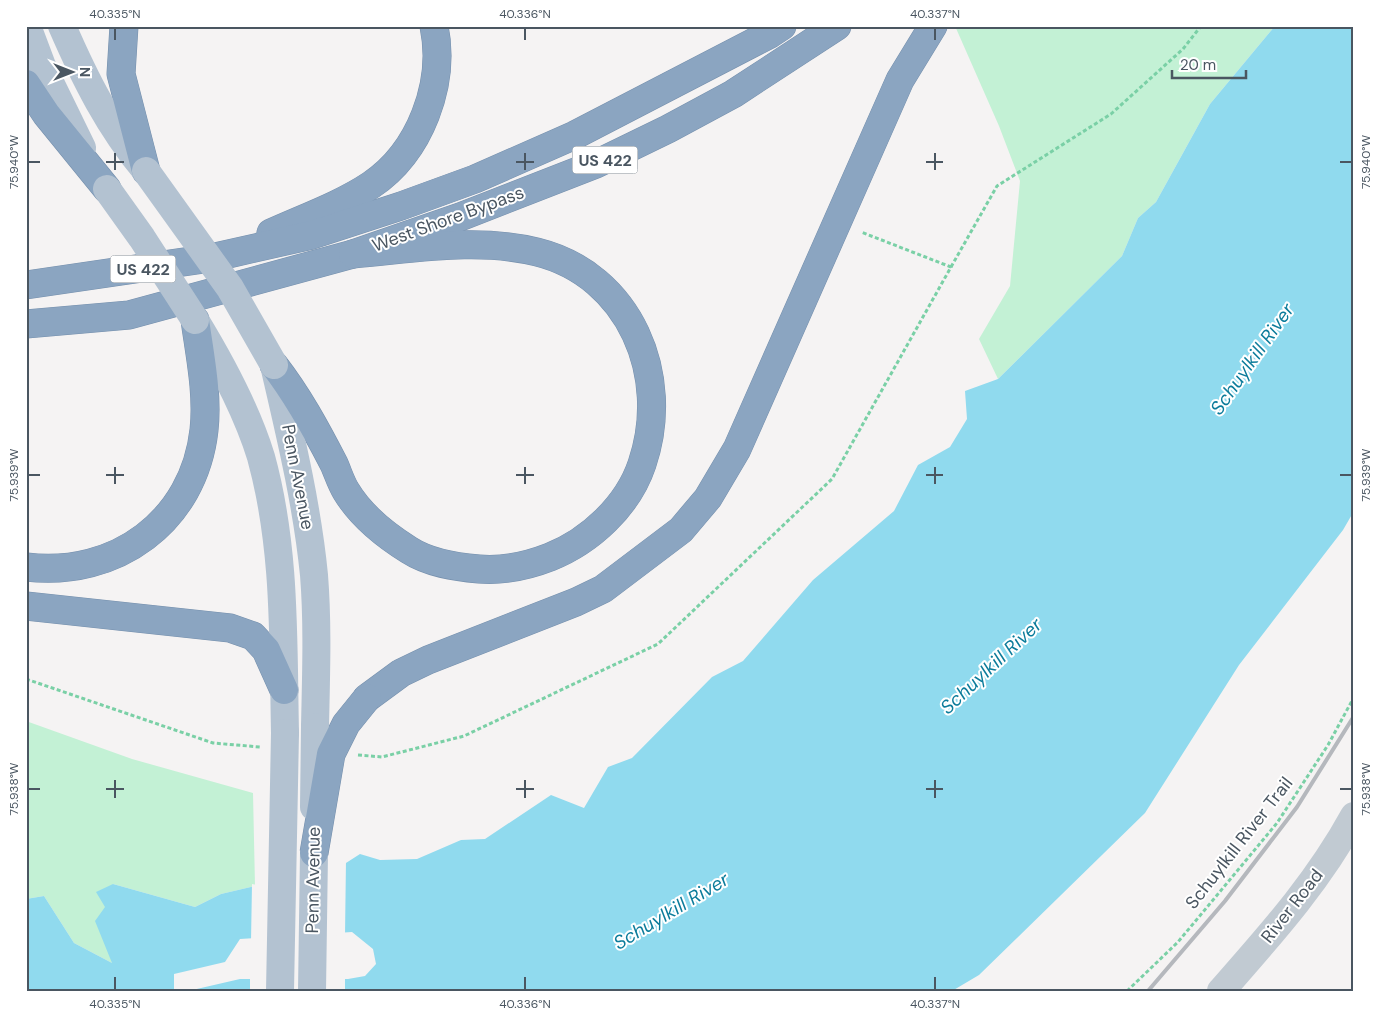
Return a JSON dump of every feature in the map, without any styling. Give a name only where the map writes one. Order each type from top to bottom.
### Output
[{"type":"highway","points":[[124,26],[121,74],[146,171]]},
{"type":"highway","points":[[225,255],[359,192],[396,164],[422,125],[432,95],[437,55],[434,26]]},
{"type":"highway","name":"West Shore Bypass","points":[[26,285],[62,282],[225,255],[312,235],[475,179],[575,135],[782,26]]},
{"type":"highway","name":"West Shore Bypass","points":[[26,324],[129,315],[353,254],[460,217],[596,164],[668,129],[733,94],[837,26]]},
{"type":"highway","points":[[314,853],[331,754],[346,724],[366,698],[400,673],[428,660],[576,602],[603,589],[658,549],[698,511],[714,490],[737,449],[900,80],[933,26]]},
{"type":"highway","points":[[26,84],[46,114],[107,189]]},
{"type":"highway","points":[[274,365],[297,394],[350,497],[380,530],[412,552],[448,565],[471,568],[491,570],[530,565],[577,544],[622,502],[637,477],[647,445],[651,406],[649,374],[642,348],[630,321],[608,290],[596,280],[551,256],[513,247],[462,244],[353,254]]},
{"type":"highway","points":[[26,281],[62,282]]},
{"type":"highway","points":[[26,341],[129,315]]},
{"type":"highway","points":[[26,567],[78,566],[105,560],[148,537],[178,502],[195,470],[216,386],[195,320]]},
{"type":"highway","points":[[26,606],[230,628],[253,636],[266,650],[284,690]]},
{"type":"main road","points":[[27,26],[42,66],[74,135],[107,189],[142,238],[195,320]]},
{"type":"main road","name":"Penn Avenue","points":[[62,26],[97,101],[123,144],[146,171],[230,288],[274,365],[303,496],[312,558],[316,614],[312,991]]},
{"type":"main road","name":"Penn Avenue","points":[[216,386],[260,457],[278,540],[284,630],[280,991]]},
{"type":"street","name":"River Road","points":[[1221,991],[1307,891],[1337,846],[1354,816]]},
{"type":"path","points":[[952,267],[996,186],[1110,114],[1183,49],[1201,26]]},
{"type":"path","name":"Schuylkill River Trail","points":[[1127,991],[1178,942],[1276,823],[1328,745],[1354,697]]},
{"type":"green space","points":[[955,26],[1275,26],[1210,104],[1156,202],[1138,218],[1122,256],[998,379],[979,339],[1010,286],[1020,181],[999,126]]},
{"type":"green space","points":[[26,721],[132,759],[253,793],[255,886],[221,894],[195,907],[113,884],[105,907],[112,963],[74,943],[44,896],[26,899]]},
{"type":"water","name":"Schuylkill River","points":[[1275,26],[1354,26],[1354,511],[1343,530],[1239,665],[1145,813],[979,975],[952,991],[188,991],[240,979],[348,979],[365,976],[376,964],[373,949],[352,932],[240,939],[225,962],[174,974],[174,991],[26,991],[26,899],[44,896],[74,943],[112,963],[95,921],[105,907],[96,892],[113,884],[195,907],[221,894],[255,886],[296,895],[360,854],[380,860],[417,859],[461,840],[485,839],[551,795],[584,808],[608,767],[632,758],[712,677],[743,661],[813,580],[894,511],[918,465],[950,447],[967,419],[965,391],[998,379],[1122,256],[1138,218],[1156,202],[1210,104]]},
{"type":"pier","points":[[346,860],[345,935],[251,941],[252,884],[296,892]]},
{"type":"pier","points":[[250,976],[345,976],[345,991],[250,991]]},
{"type":"railway","points":[[1148,991],[1225,901],[1297,807],[1354,716]]}]
